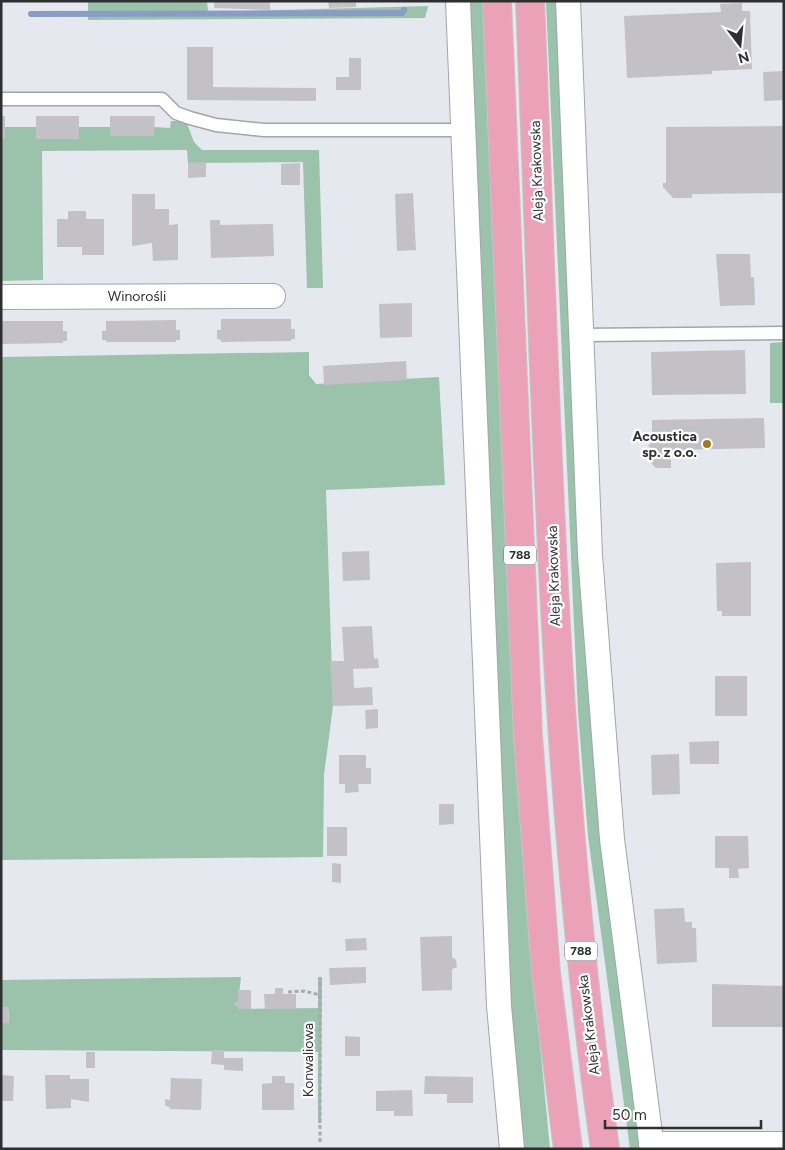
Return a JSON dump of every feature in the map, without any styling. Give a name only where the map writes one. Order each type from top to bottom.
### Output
[{"type":"main road","name":"788","points":[[498,1],[528,736],[546,973],[568,1149]]},
{"type":"main road","name":"Aleja Krakowska","points":[[530,1],[558,657],[580,951],[605,1149]]},
{"type":"street","points":[[458,1],[498,996],[512,1149]]},
{"type":"street","points":[[568,1],[590,556],[612,839],[652,1146],[784,1144]]},
{"type":"street","name":"Winorośli","points":[[1,297],[273,296]]},
{"type":"lane","points":[[1,99],[162,99],[176,113],[190,118],[216,125],[264,130],[430,132],[462,130]]},
{"type":"lane","points":[[581,335],[784,333]]},
{"type":"path","name":"Konwaliowa","points":[[320,978],[320,1142]]},
{"type":"path","points":[[288,992],[304,991],[320,995]]},
{"type":"green space","points":[[88,1],[207,1],[208,12],[428,6],[425,18],[88,20]]},
{"type":"green space","points":[[468,1],[485,1],[533,972],[550,1149],[522,1149],[513,1065]]},
{"type":"green space","points":[[546,1],[556,1],[563,129],[642,1149],[630,1149],[588,836],[578,712]]},
{"type":"green space","points":[[171,121],[186,121],[194,142],[202,150],[319,150],[323,288],[307,288],[303,162],[188,163],[187,150],[42,151],[43,280],[1,281],[1,139],[5,139],[5,127],[36,127],[36,139],[79,139],[79,127],[110,127],[111,136],[154,136],[154,127],[170,128]]},
{"type":"green space","points":[[784,342],[784,403],[770,403],[770,343]]},
{"type":"green space","points":[[309,352],[309,375],[316,384],[439,377],[445,485],[326,490],[333,706],[324,775],[323,857],[1,860],[1,357]]},
{"type":"green space","points":[[241,977],[238,1002],[235,1002],[239,1009],[318,1008],[318,977],[322,977],[321,1123],[318,1123],[318,1052],[1,1050],[1,1023],[9,1022],[8,1007],[1,1007],[1,980]]},
{"type":"building","points":[[214,1],[270,1],[270,10],[214,8]]},
{"type":"building","points":[[328,1],[356,1],[356,7],[329,8]]},
{"type":"building","points":[[742,3],[742,11],[750,11],[752,69],[712,71],[712,74],[627,78],[624,16],[721,12],[720,4]]},
{"type":"building","points":[[187,47],[213,47],[213,87],[316,88],[316,101],[187,100]]},
{"type":"building","points":[[349,58],[361,58],[361,90],[336,90],[336,77],[349,77]]},
{"type":"building","points":[[784,71],[784,100],[764,101],[763,72]]},
{"type":"building","points":[[1,116],[5,116],[5,139],[1,139]]},
{"type":"building","points":[[36,116],[79,116],[79,139],[36,139]]},
{"type":"building","points":[[110,116],[155,116],[154,136],[110,136]]},
{"type":"building","points":[[784,126],[784,193],[692,194],[692,198],[673,198],[663,187],[663,183],[666,183],[666,127]]},
{"type":"building","points":[[206,162],[206,177],[188,178],[188,163]]},
{"type":"building","points":[[300,163],[300,185],[281,185],[281,164]]},
{"type":"building","points":[[413,193],[416,250],[397,251],[395,194]]},
{"type":"building","points":[[132,194],[155,194],[155,209],[169,209],[169,225],[178,224],[178,260],[153,261],[152,243],[132,246]]},
{"type":"building","points":[[68,211],[86,211],[86,219],[104,219],[104,255],[82,255],[82,247],[57,247],[57,219],[68,219]]},
{"type":"building","points":[[210,220],[220,220],[220,225],[273,224],[274,256],[211,258]]},
{"type":"building","points":[[716,254],[750,254],[751,277],[754,277],[755,305],[720,306]]},
{"type":"building","points":[[412,303],[412,337],[380,338],[379,304]]},
{"type":"building","points":[[221,319],[291,319],[291,329],[295,329],[295,339],[291,339],[291,341],[221,342],[221,340],[217,339],[217,330],[221,330]]},
{"type":"building","points":[[176,320],[176,330],[180,330],[180,340],[176,340],[176,342],[106,342],[106,340],[102,340],[102,331],[106,331],[106,321]]},
{"type":"building","points":[[1,321],[63,321],[63,331],[67,331],[67,341],[63,341],[63,343],[1,344]]},
{"type":"building","points":[[745,350],[746,394],[652,395],[651,352]]},
{"type":"building","points":[[406,361],[407,380],[324,385],[323,366]]},
{"type":"building","name":"Acoustica sp. z o.o.","points":[[764,418],[765,448],[671,450],[671,468],[656,468],[652,464],[652,450],[648,446],[652,442],[652,420]]},
{"type":"building","points":[[369,551],[370,580],[343,581],[342,552]]},
{"type":"building","points":[[751,562],[751,616],[722,616],[722,611],[717,611],[716,563]]},
{"type":"building","points":[[372,626],[374,659],[378,658],[379,668],[353,669],[354,688],[372,687],[373,705],[333,706],[330,661],[344,661],[342,627]]},
{"type":"building","points":[[715,676],[747,676],[747,716],[715,716]]},
{"type":"building","points":[[378,709],[378,728],[366,729],[365,710]]},
{"type":"building","points":[[719,741],[719,764],[690,764],[689,742]]},
{"type":"building","points":[[679,754],[680,794],[652,795],[651,755]]},
{"type":"building","points":[[339,755],[366,755],[366,768],[371,768],[371,784],[358,784],[359,792],[345,793],[345,784],[339,784]]},
{"type":"building","points":[[439,804],[454,804],[454,824],[439,825]]},
{"type":"building","points":[[327,827],[347,827],[347,856],[327,856]]},
{"type":"building","points":[[715,836],[748,836],[749,868],[738,869],[739,878],[729,878],[729,868],[715,868]]},
{"type":"building","points":[[332,863],[341,864],[341,883],[332,882]]},
{"type":"building","points":[[684,908],[685,922],[692,922],[692,928],[696,928],[697,962],[657,964],[654,909]]},
{"type":"building","points":[[452,936],[452,957],[456,960],[457,967],[452,969],[452,990],[422,991],[420,937]]},
{"type":"building","points":[[366,938],[367,950],[346,951],[345,939]]},
{"type":"building","points":[[366,967],[366,983],[330,985],[329,968]]},
{"type":"building","points":[[712,984],[784,986],[784,1027],[712,1027]]},
{"type":"building","points":[[275,988],[283,988],[283,994],[296,994],[296,1009],[265,1009],[264,994],[275,994]]},
{"type":"building","points":[[238,990],[251,990],[251,1009],[238,1009],[238,1006],[235,1006],[234,1002],[238,1002]]},
{"type":"building","points":[[1,1007],[8,1007],[9,1023],[1,1023]]},
{"type":"building","points":[[345,1036],[360,1037],[360,1056],[345,1056]]},
{"type":"building","points":[[212,1050],[224,1050],[224,1058],[243,1058],[243,1071],[224,1070],[224,1065],[211,1064]]},
{"type":"building","points":[[86,1052],[95,1052],[95,1068],[86,1068]]},
{"type":"building","points":[[1,1075],[14,1076],[13,1101],[1,1101]]},
{"type":"building","points":[[45,1075],[70,1075],[70,1079],[89,1079],[89,1102],[71,1099],[71,1108],[46,1109]]},
{"type":"building","points":[[272,1076],[285,1076],[285,1083],[294,1083],[294,1110],[262,1110],[262,1084],[272,1083]]},
{"type":"building","points":[[425,1076],[473,1077],[473,1103],[447,1103],[447,1094],[424,1094]]},
{"type":"building","points":[[171,1078],[202,1079],[201,1110],[169,1109],[170,1107],[165,1106],[165,1099],[170,1100]]},
{"type":"building","points":[[412,1090],[413,1116],[394,1116],[394,1111],[376,1111],[376,1091]]},
{"type":"waterway","points":[[31,14],[402,13],[404,10]]},
{"type":"place","name":"Acoustica sp. z o.o.","points":[[707,444]]}]
